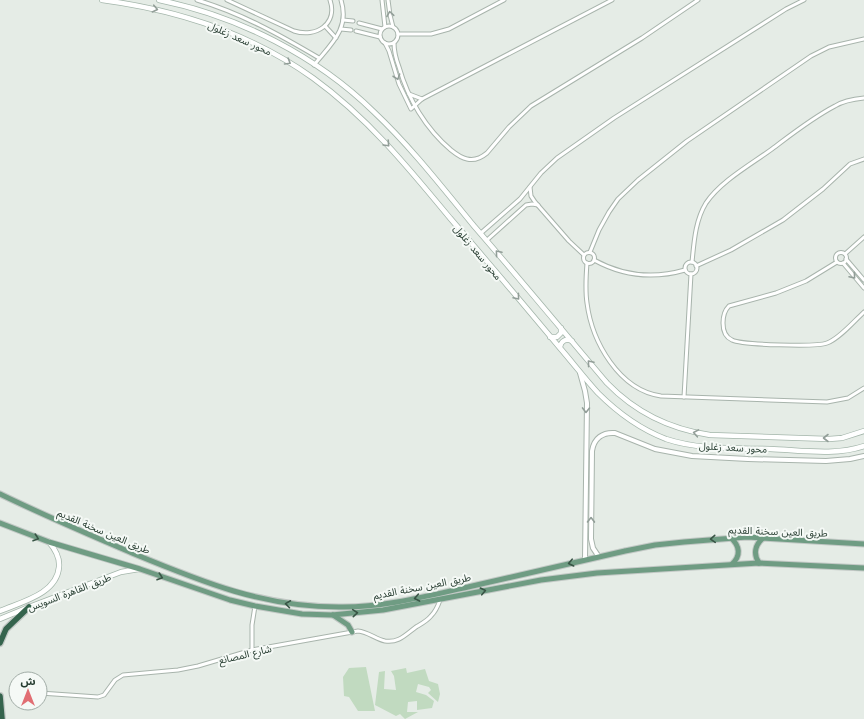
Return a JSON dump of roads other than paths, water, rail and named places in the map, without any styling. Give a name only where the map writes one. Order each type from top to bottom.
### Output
[{"type":"highway","points":[[0,643],[6,629],[29,606]]},
{"type":"highway","points":[[0,696],[2,719]]},
{"type":"main road","name":"محور سعد زغلول","points":[[102,0],[161,10],[212,25],[260,46],[295,66],[318,82],[357,114],[398,155],[550,338],[560,347],[606,401],[628,420],[654,434],[681,443],[717,447],[823,451],[850,450],[864,446]]},
{"type":"main road","name":"محور سعد زغلول","points":[[159,0],[193,8],[236,23],[274,40],[314,64],[358,98],[385,122],[410,149],[607,383],[629,403],[654,419],[681,429],[710,435],[829,439],[842,438],[864,431]]},
{"type":"main road","points":[[550,338],[558,337],[561,333],[561,328]]},
{"type":"main road","points":[[560,347],[564,340],[572,341]]},
{"type":"main road","name":"طريق العين سخنة القديم","points":[[0,494],[97,538],[207,583],[252,597],[294,605],[343,608],[392,603],[654,545],[731,538],[764,538],[864,544]]},
{"type":"main road","name":"طريق العين سخنة القديم","points":[[0,523],[49,542],[140,570],[204,592],[255,606],[302,614],[332,614],[383,610],[518,584],[570,576],[759,563],[864,568]]},
{"type":"main road","points":[[731,538],[738,546],[739,551],[736,560],[732,564]]},
{"type":"main road","points":[[759,563],[756,559],[755,550],[760,541],[764,538]]},
{"type":"main road","name":"طريق القاهرة السويس","points":[[0,611],[44,592],[53,583],[58,572],[59,560],[54,548],[49,542]]},
{"type":"main road","name":"طريق القاهرة السويس","points":[[0,619],[29,606],[121,572],[140,570]]},
{"type":"main road","points":[[332,614],[348,625],[352,632]]},
{"type":"street","points":[[197,0],[255,22],[320,58]]},
{"type":"street","points":[[227,0],[300,33],[316,32],[325,26],[332,13],[330,0]]},
{"type":"street","points":[[314,64],[336,38],[342,28],[344,20],[341,0]]},
{"type":"street","points":[[379,0],[383,2],[384,28],[380,33],[380,37]]},
{"type":"street","points":[[388,0],[393,27],[397,30],[398,34],[394,43],[395,53],[409,94],[415,106],[430,128],[442,142],[462,158],[467,159],[478,159],[487,153],[509,127],[532,106],[642,38],[698,0]]},
{"type":"street","points":[[398,34],[430,34],[443,31],[454,27],[504,0]]},
{"type":"street","points":[[356,31],[380,37],[385,43],[396,75],[411,109],[422,99],[612,0]]},
{"type":"street","points":[[481,233],[520,199],[541,173],[557,158],[614,118],[786,8],[804,0]]},
{"type":"street","points":[[344,20],[353,22]]},
{"type":"street","points":[[359,23],[384,28],[393,27]]},
{"type":"street","points":[[325,26],[336,38]]},
{"type":"street","points":[[342,28],[351,30]]},
{"type":"street","points":[[584,255],[586,252],[590,252],[606,217],[618,199],[638,180],[687,141],[811,56],[829,47],[864,40]]},
{"type":"street","points":[[385,43],[394,43]]},
{"type":"street","points":[[409,94],[422,99]]},
{"type":"street","points":[[692,262],[695,236],[700,216],[705,205],[719,188],[816,117],[836,105],[864,98]]},
{"type":"street","points":[[684,397],[691,274],[696,270],[696,266],[731,250],[783,220],[823,189],[850,164],[864,159]]},
{"type":"street","points":[[530,188],[531,196],[538,205],[569,241],[584,255],[584,260],[587,263],[587,305],[601,348],[612,364],[628,381],[643,391],[656,395],[684,397],[834,401],[848,398],[864,388]]},
{"type":"street","points":[[520,199],[526,205]]},
{"type":"street","points":[[487,240],[526,205],[538,205]]},
{"type":"street","points":[[837,262],[835,257],[837,254],[845,254],[864,237]]},
{"type":"street","points":[[590,252],[594,256],[594,260],[612,269],[638,275],[665,274],[685,270]]},
{"type":"street","points":[[845,254],[846,259],[864,280]]},
{"type":"street","points":[[842,263],[846,259]]},
{"type":"street","points":[[587,263],[591,263],[594,260]]},
{"type":"street","points":[[692,262],[696,266]]},
{"type":"street","points":[[685,270],[686,264],[692,262]]},
{"type":"street","points":[[864,288],[842,263],[837,262],[806,282],[776,293],[729,306],[723,319],[724,331],[728,338],[736,342],[822,345],[835,339],[864,312]]},
{"type":"street","points":[[685,270],[687,273],[691,274]]},
{"type":"street","points":[[580,372],[586,391],[587,403],[585,560]]},
{"type":"street","points":[[599,557],[593,548],[591,539],[592,448],[596,440],[603,434],[618,434],[655,449],[692,456],[826,461],[864,456]]},
{"type":"street","name":"شارع المصانع","points":[[48,694],[98,697],[106,693],[120,675],[178,670],[252,650],[352,632],[364,632],[386,641],[400,639],[430,617],[440,600]]},
{"type":"street","points":[[252,650],[252,625],[255,606]]}]
